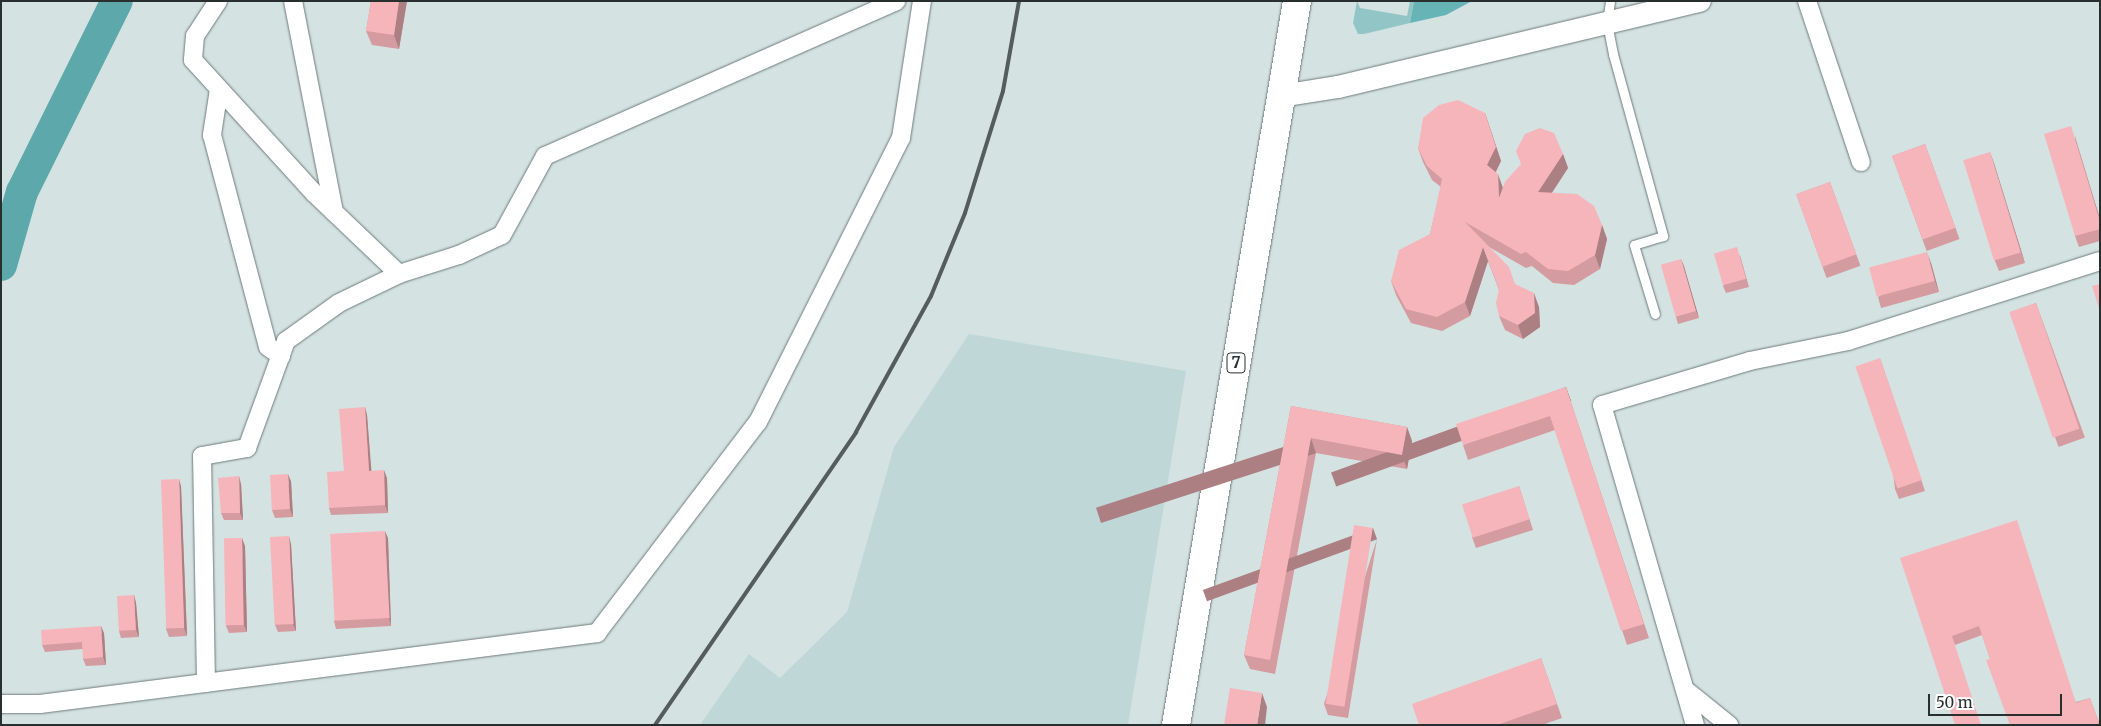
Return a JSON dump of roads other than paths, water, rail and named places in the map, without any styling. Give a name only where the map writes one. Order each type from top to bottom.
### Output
[{"type":"highway","name":"7","points":[[1176,725],[1297,1]]},
{"type":"street","points":[[218,1],[195,36],[193,60],[334,212],[399,274]]},
{"type":"street","points":[[293,1],[334,212]]},
{"type":"street","points":[[206,683],[202,456],[247,448],[286,342],[339,303],[399,274],[460,255],[502,235],[545,156],[896,1]]},
{"type":"street","points":[[1,704],[40,704],[597,633],[758,422],[901,138],[922,1]]},
{"type":"street","points":[[1281,96],[1338,87],[1609,12],[1700,1]]},
{"type":"street","points":[[1807,1],[1861,162]]},
{"type":"street","points":[[219,89],[212,135],[268,347],[281,356]]},
{"type":"street","points":[[1695,725],[1688,692],[1602,405],[1750,361],[1848,341],[2100,261]]},
{"type":"street","points":[[1688,692],[1730,725]]},
{"type":"lane","points":[[1609,12],[1663,236],[1634,245],[1656,314]]},
{"type":"waterway","points":[[1,265],[22,192],[117,1]]},
{"type":"railway","points":[[655,725],[856,432],[931,296],[965,213],[1003,91],[1019,1]]}]
